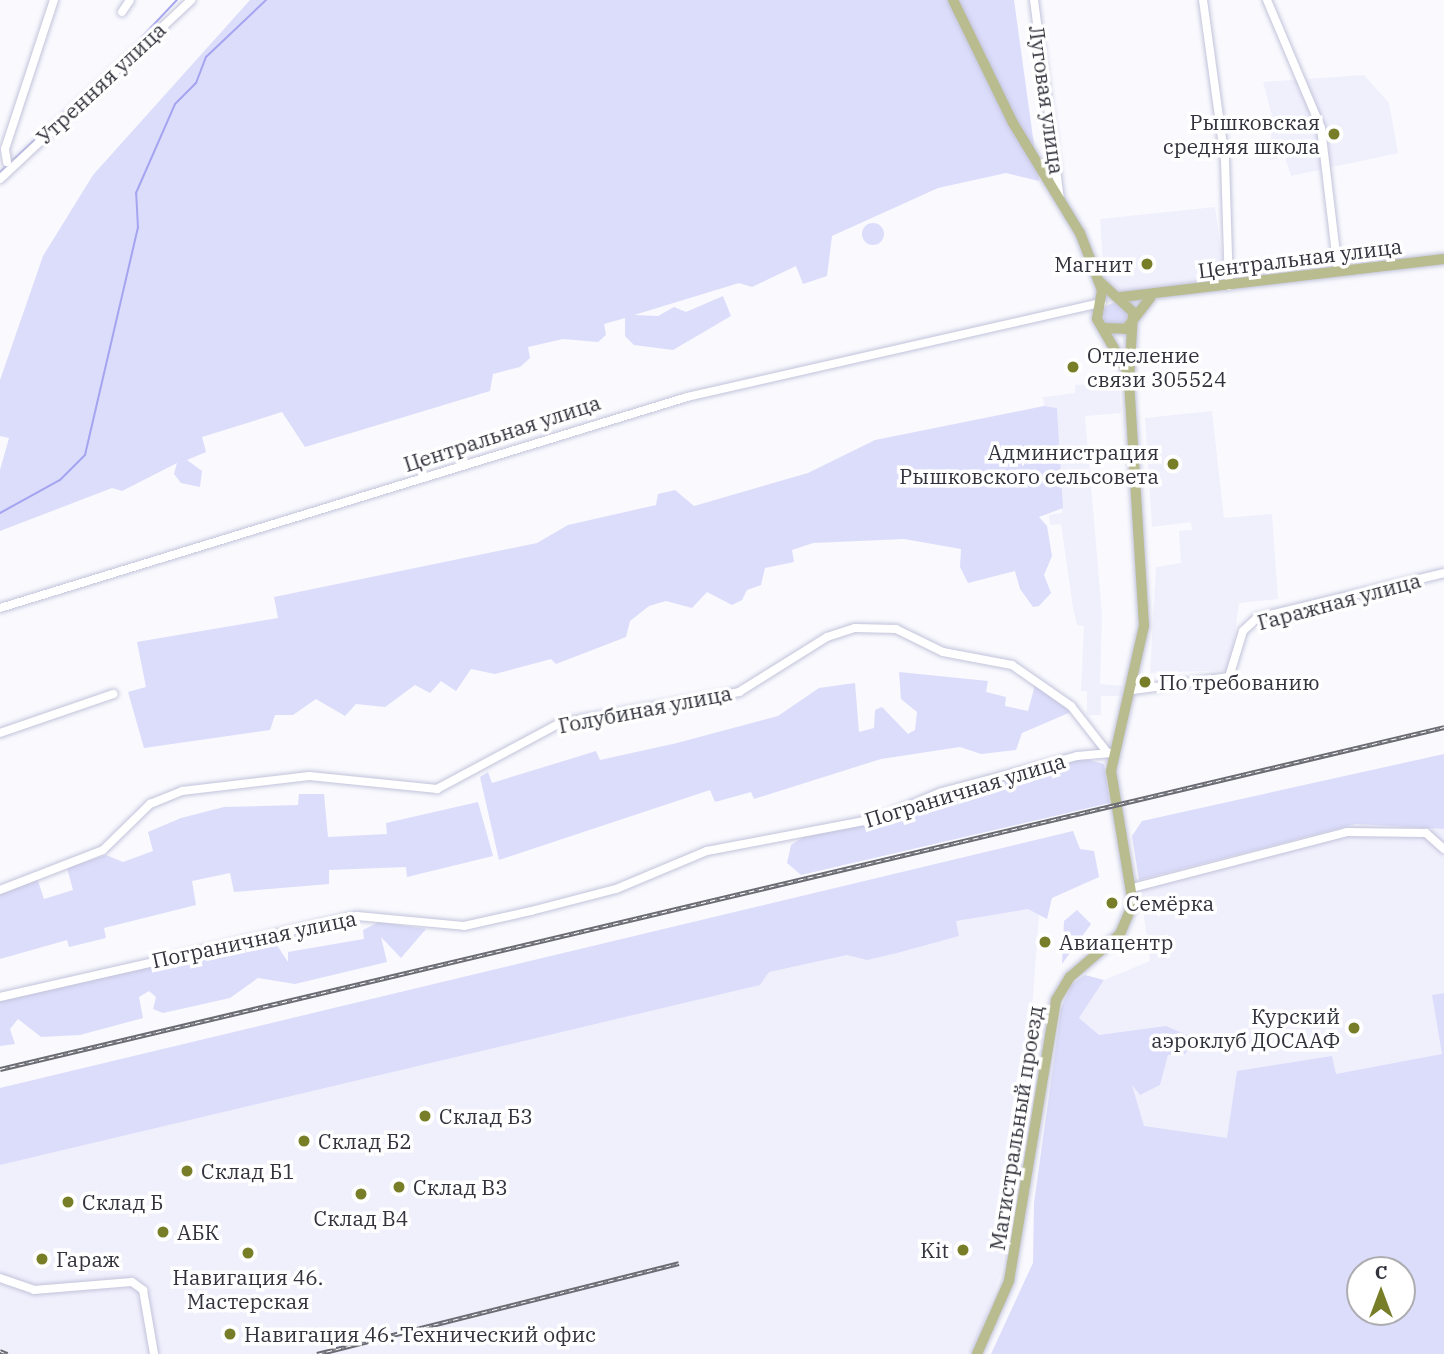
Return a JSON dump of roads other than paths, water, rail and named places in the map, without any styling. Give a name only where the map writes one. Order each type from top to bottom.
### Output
[{"type":"main road","points":[[953,0],[1013,123],[1060,200],[1099,281],[1100,324],[1129,380]]},
{"type":"main road","name":"Центральная улица","points":[[1101,303],[1122,298],[1444,259]]},
{"type":"main road","points":[[1099,281],[1122,298],[1132,320]]},
{"type":"main road","points":[[1100,324],[1120,332],[1132,320],[1142,303],[1161,295]]},
{"type":"main road","name":"Магистральный проезд","points":[[977,1354],[1011,1273],[1056,1000],[1070,977],[1125,927],[1132,888],[1116,808],[1110,753],[1119,735],[1133,690],[1144,608],[1129,380],[1132,320]]},
{"type":"street","points":[[10,164],[5,149],[54,0]]},
{"type":"street","points":[[122,12],[130,0]]},
{"type":"street","name":"Утренняя улица","points":[[0,180],[10,164],[191,0]]},
{"type":"street","name":"Луговая улица","points":[[1034,0],[1060,200]]},
{"type":"street","points":[[1203,0],[1224,148],[1229,286]]},
{"type":"street","points":[[1266,0],[1321,128],[1338,271]]},
{"type":"street","name":"Центральная улица","points":[[0,608],[559,433],[854,355],[1023,320],[1081,311],[1101,303]]},
{"type":"street","points":[[1081,311],[1100,324]]},
{"type":"street","name":"Гаражная улица","points":[[1133,690],[1148,691],[1229,677],[1243,631],[1257,618],[1444,573]]},
{"type":"street","name":"Голубиная улица","points":[[0,890],[41,871],[103,850],[150,804],[182,791],[300,776],[438,789],[560,723],[739,692],[827,637],[855,628],[896,629],[943,652],[1012,665],[1072,706],[1110,753]]},
{"type":"street","points":[[0,733],[113,694]]},
{"type":"street","name":"Пограничная улица","points":[[0,997],[357,916],[464,926],[615,889],[707,851],[880,818],[942,792],[1110,753]]},
{"type":"street","points":[[1132,888],[1347,832],[1426,833],[1444,849]]},
{"type":"street","points":[[0,1278],[34,1290],[132,1282],[143,1290],[155,1354]]},
{"type":"waterway","points":[[106,75],[177,0]]},
{"type":"waterway","points":[[0,513],[60,480],[85,455],[138,228],[136,193],[175,104],[196,83],[206,57],[266,0]]},
{"type":"waterway","points":[[11,162],[96,83]]},
{"type":"waterway","points":[[0,172],[7,166]]},
{"type":"railway","points":[[0,1069],[1444,727]]},
{"type":"railway","points":[[317,1354],[679,1263]]},
{"type":"railway","points":[[0,1351],[7,1354]]},
{"type":"place","name":"Рышковская средняя школа","points":[[1334,134]]},
{"type":"place","name":"Магнит","points":[[1147,264]]},
{"type":"place","name":"Отделение связи 305524","points":[[1073,367]]},
{"type":"place","name":"Администрация Рышковского сельсовета","points":[[1173,464]]},
{"type":"place","name":"По требованию","points":[[1145,682]]},
{"type":"place","name":"Семёрка","points":[[1112,903]]},
{"type":"place","name":"Авиацентр","points":[[1045,942]]},
{"type":"place","name":"Курский аэроклуб ДОСААФ","points":[[1354,1028]]},
{"type":"place","name":"Склад Б3","points":[[425,1116]]},
{"type":"place","name":"Склад Б2","points":[[304,1141]]},
{"type":"place","name":"Склад Б1","points":[[187,1171]]},
{"type":"place","name":"Склад В3","points":[[399,1187]]},
{"type":"place","name":"Склад В4","points":[[361,1194]]},
{"type":"place","name":"Склад Б","points":[[68,1202]]},
{"type":"place","name":"АБК","points":[[163,1232]]},
{"type":"place","name":"Kit","points":[[963,1250]]},
{"type":"place","name":"Навигация 46. Мастерская","points":[[248,1253]]},
{"type":"place","name":"Гараж","points":[[42,1259]]},
{"type":"place","name":"Навигация 46. Технический офис","points":[[230,1334]]}]
